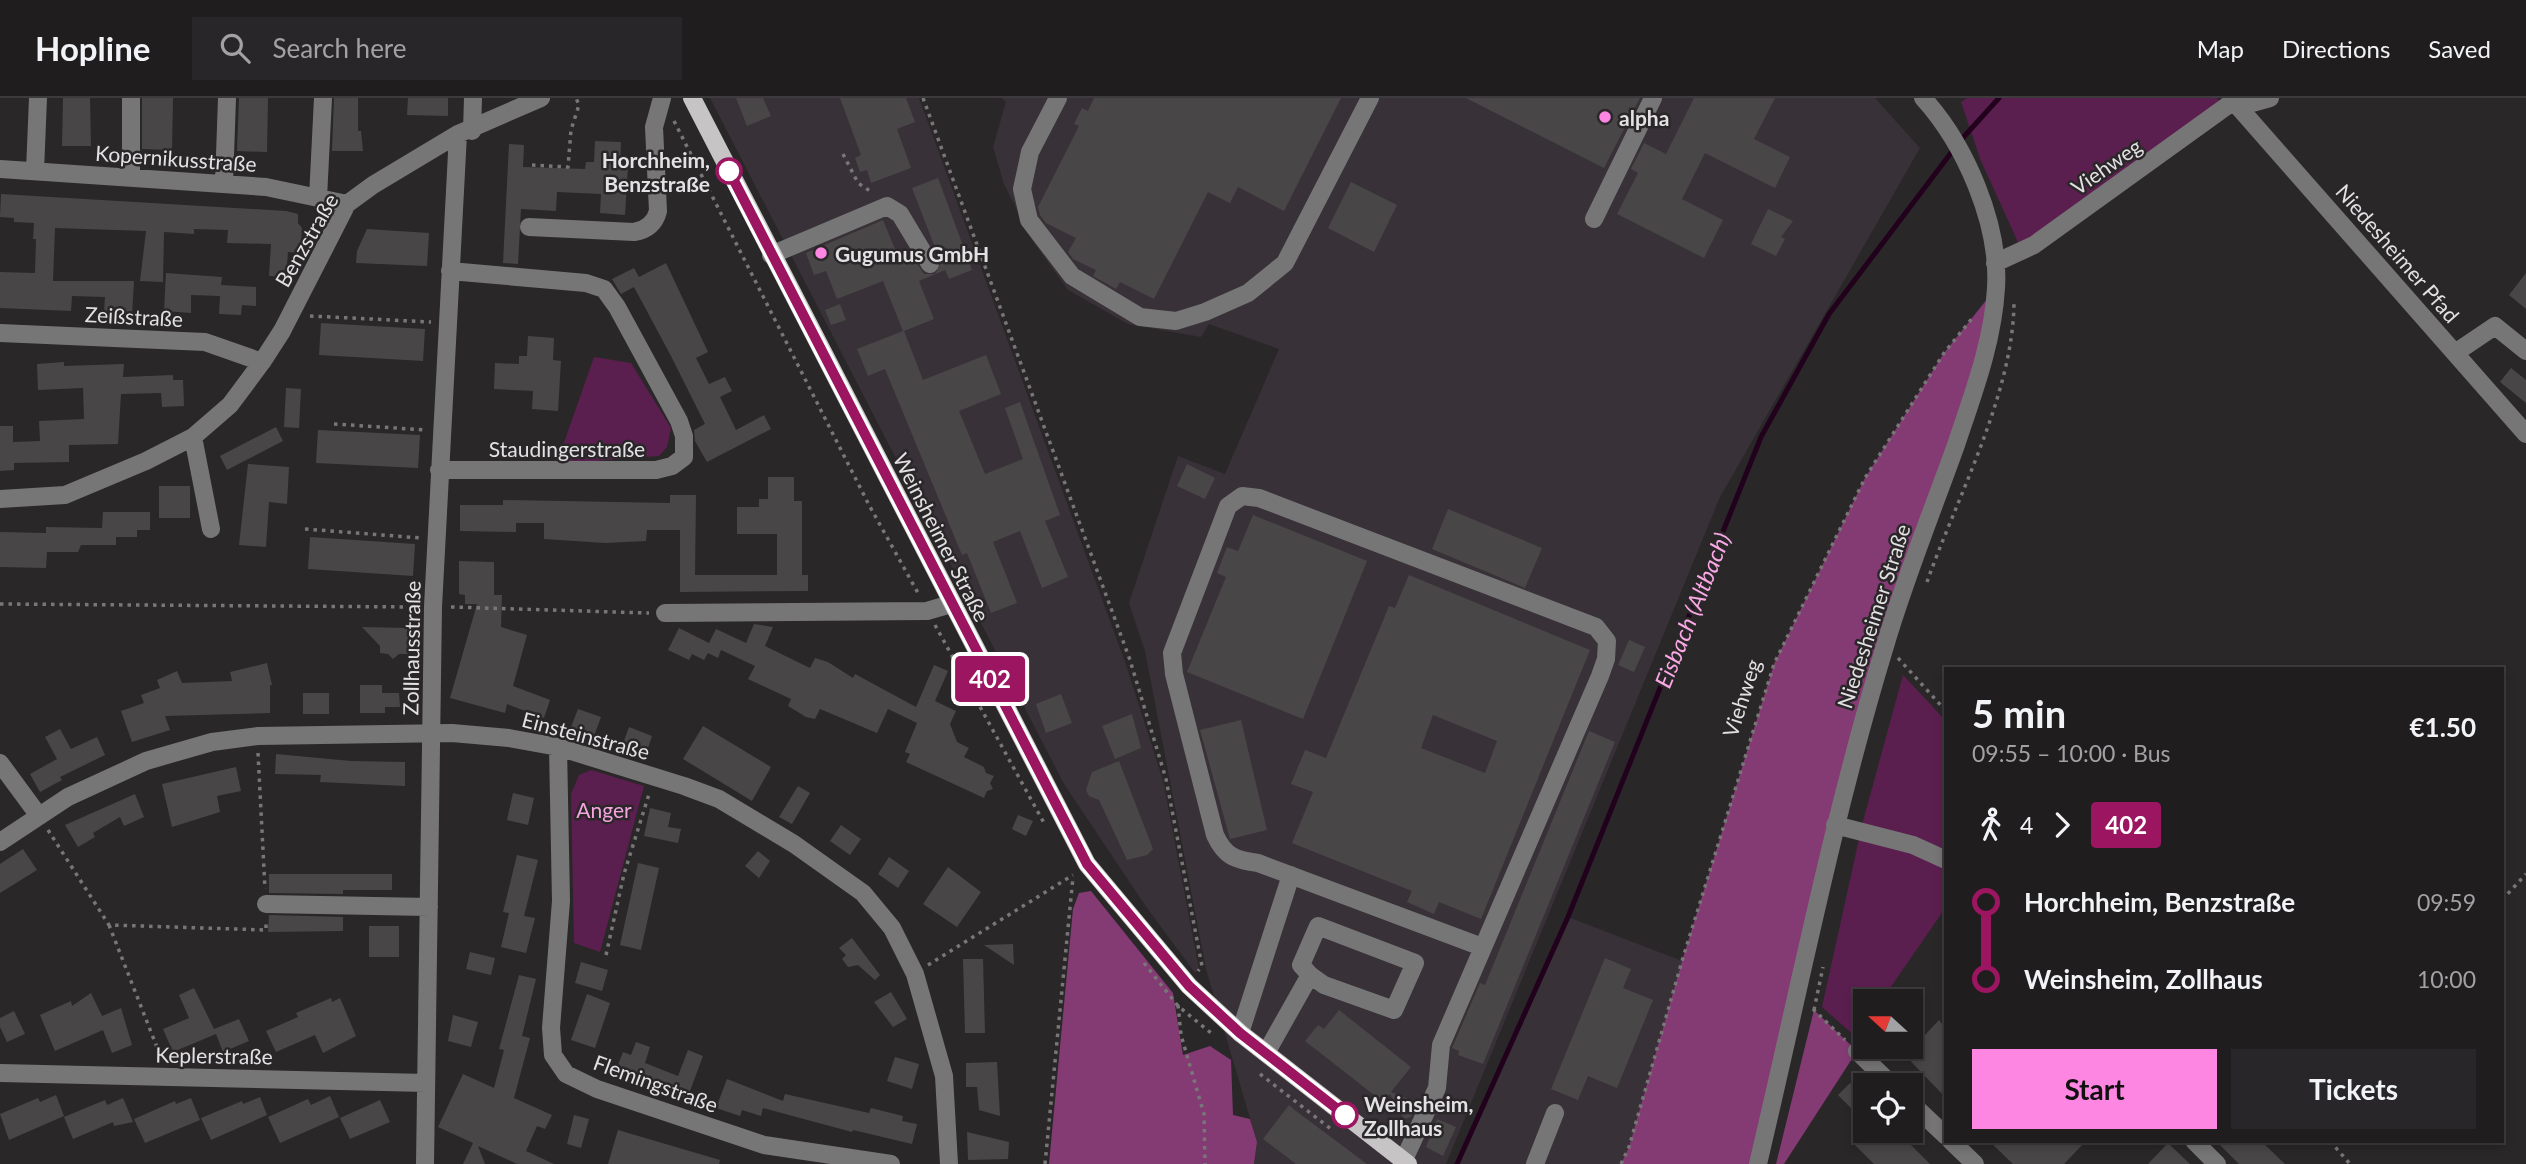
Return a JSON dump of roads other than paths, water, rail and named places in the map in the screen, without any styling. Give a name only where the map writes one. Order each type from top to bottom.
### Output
[{"type":"main road","name":"Weinsheimer Straße","points":[[692,98],[951,604],[1080,869],[1189,986],[1240,1033],[1405,1163]]},
{"type":"street","points":[[35,171],[38,98]]},
{"type":"street","points":[[131,98],[131,177]]},
{"type":"street","points":[[224,184],[228,98]]},
{"type":"street","points":[[318,198],[323,98]]},
{"type":"street","name":"Zollhausstraße","points":[[425,1164],[433,607],[439,470],[450,271],[465,132],[473,98]]},
{"type":"street","name":"Benzstraße","points":[[0,499],[65,495],[146,461],[193,437],[230,405],[262,362],[290,315],[347,204],[373,185],[465,132],[541,98]]},
{"type":"street","points":[[529,227],[634,232],[642,231],[653,223],[658,211],[654,127],[662,98]]},
{"type":"street","points":[[1058,98],[1030,152],[1022,189],[1029,220],[1072,276],[1140,317],[1176,321],[1205,312],[1248,293],[1285,264],[1370,98]]},
{"type":"street","points":[[1594,219],[1653,98]]},
{"type":"street","name":"Niedesheimer Straße","points":[[1758,1164],[1835,825],[1886,642],[1982,371],[1996,288],[1995,263],[1986,216],[1970,170],[1944,124],[1923,98]]},
{"type":"street","name":"Viehweg","points":[[1995,263],[2034,245],[2237,102],[2270,98]]},
{"type":"street","name":"Niedesheimer Pfad","points":[[2237,102],[2526,434]]},
{"type":"street","name":"Kopernikusstraße","points":[[0,169],[266,187],[347,204]]},
{"type":"street","points":[[771,255],[887,206],[900,214],[930,264]]},
{"type":"street","name":"Staudingerstraße","points":[[439,470],[656,470],[671,466],[684,457],[684,436],[680,421],[617,307],[604,289],[586,282],[450,271]]},
{"type":"street","points":[[2455,353],[2495,326],[2526,351]]},
{"type":"street","name":"Zeißstraße","points":[[0,333],[205,342],[262,362]]},
{"type":"street","points":[[193,437],[211,529]]},
{"type":"street","points":[[1405,1163],[1437,1088],[1441,1045],[1600,676],[1606,659],[1607,641],[1596,627],[1259,498],[1242,496],[1228,506],[1172,653],[1174,674],[1215,835],[1222,850],[1235,860],[1258,863],[1482,947]]},
{"type":"street","points":[[665,613],[927,611],[951,604]]},
{"type":"street","name":"Einsteinstraße","points":[[0,842],[68,797],[146,761],[212,742],[258,736],[485,735],[558,747],[655,776],[719,799],[794,844],[863,893],[892,928],[915,974],[944,1076],[949,1164]]},
{"type":"street","name":"Flemingstraße","points":[[558,747],[561,901],[551,1028],[553,1055],[566,1074],[597,1089],[764,1145],[891,1164]]},
{"type":"street","points":[[0,763],[39,816]]},
{"type":"street","points":[[1835,825],[1913,845],[1944,859]]},
{"type":"street","points":[[1240,1033],[1291,875]]},
{"type":"street","points":[[266,904],[429,907]]},
{"type":"street","points":[[1318,926],[1415,963],[1394,1010],[1324,985],[1310,975],[1301,965],[1318,926]]},
{"type":"street","points":[[1266,1053],[1310,975]]},
{"type":"street","points":[[1865,1059],[1880,1073]]},
{"type":"street","name":"Keplerstraße","points":[[0,1073],[426,1083]]},
{"type":"street","points":[[1535,1164],[1555,1113]]},
{"type":"street","points":[[1923,1114],[1944,1134]]},
{"type":"street","points":[[1953,1143],[1975,1164]]},
{"type":"street","points":[[2196,1143],[2217,1164]]},
{"type":"waterway","name":"Eisbach (Altbach)","points":[[1457,1164],[1568,917],[1761,437],[1829,314],[1960,141],[1999,98]]},
{"type":"place","name":"alpha","points":[[1605,117]]},
{"type":"place","name":"Horchheim, Benzstraße","points":[[729,171]]},
{"type":"place","name":"Gugumus GmbH","points":[[821,253]]},
{"type":"place","name":"Weinsheim, Zollhaus","points":[[1345,1115]]},
{"type":"park label","name":"Anger","points":[[604,809]]}]
